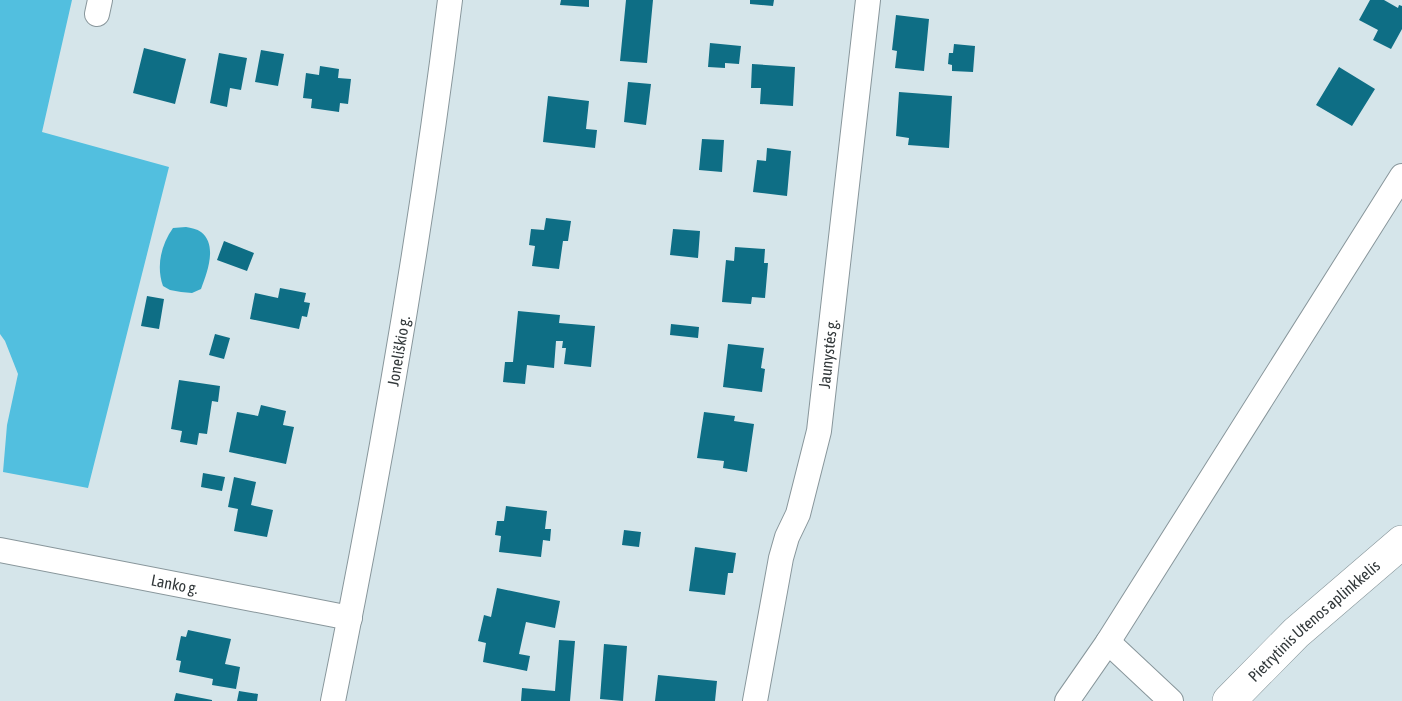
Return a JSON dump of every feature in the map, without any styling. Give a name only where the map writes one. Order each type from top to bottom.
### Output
[{"type":"highway","name":"Pietrytinis Utenos aplinkkelis","points":[[1229,701],[1296,633],[1402,543]]},
{"type":"street","name":"Joneliškio g.","points":[[333,701],[381,453],[423,202],[450,0]]},
{"type":"street","name":"Jaunystės g.","points":[[755,701],[781,558],[787,537],[798,514],[819,431],[868,0]]},
{"type":"street","points":[[1067,701],[1108,642],[1396,185]]},
{"type":"street","name":"Lanko g.","points":[[0,550],[350,618]]},
{"type":"street","points":[[1108,642],[1170,701]]},
{"type":"shaded area","points":[[0,0],[72,0],[42,132],[169,167],[88,488],[3,472],[7,425],[18,374],[0,334]]},
{"type":"shaded area","points":[[186,227],[201,232],[209,244],[210,252],[201,289],[192,293],[170,290],[163,286],[160,271],[163,249],[173,228]]},
{"type":"building","points":[[561,0],[589,0],[589,7],[560,5]]},
{"type":"building","points":[[626,0],[653,0],[647,63],[620,61]]},
{"type":"building","points":[[750,0],[774,0],[773,6],[750,4]]},
{"type":"building","points":[[1370,0],[1384,0],[1398,8],[1399,5],[1402,6],[1402,29],[1391,49],[1373,40],[1378,30],[1359,20]]},
{"type":"building","points":[[896,15],[929,19],[924,71],[895,68],[897,51],[892,50]]},
{"type":"building","points":[[710,43],[741,46],[739,64],[725,63],[725,68],[708,67]]},
{"type":"building","points":[[954,44],[975,46],[973,72],[952,71],[952,65],[948,64],[949,53],[953,53]]},
{"type":"building","points":[[144,48],[186,59],[175,104],[133,93]]},
{"type":"building","points":[[261,50],[284,54],[278,86],[255,82]]},
{"type":"building","points":[[219,53],[247,58],[241,90],[230,88],[227,107],[210,103]]},
{"type":"building","points":[[752,64],[795,67],[793,106],[760,104],[761,88],[751,88]]},
{"type":"building","points":[[320,66],[339,69],[338,78],[351,79],[348,104],[340,103],[339,112],[311,108],[312,99],[303,98],[306,73],[319,75]]},
{"type":"building","points":[[1339,67],[1375,89],[1352,126],[1316,105]]},
{"type":"building","points":[[628,82],[651,84],[646,125],[624,122]]},
{"type":"building","points":[[899,92],[952,96],[949,148],[908,145],[909,138],[896,136]]},
{"type":"building","points":[[548,96],[589,101],[586,129],[597,130],[595,148],[543,142]]},
{"type":"building","points":[[702,139],[724,140],[722,172],[699,170]]},
{"type":"building","points":[[767,148],[791,151],[787,196],[753,192],[757,160],[766,161]]},
{"type":"building","points":[[546,218],[571,221],[568,241],[563,241],[559,269],[532,266],[535,246],[529,245],[531,229],[544,230]]},
{"type":"building","points":[[673,229],[700,231],[698,258],[670,255]]},
{"type":"building","points":[[224,241],[254,253],[247,271],[217,260]]},
{"type":"building","points":[[735,247],[765,249],[764,263],[768,263],[765,298],[752,297],[751,304],[722,302],[726,260],[734,261]]},
{"type":"building","points":[[280,288],[306,293],[304,302],[310,303],[307,317],[302,316],[299,329],[250,319],[255,293],[278,298]]},
{"type":"building","points":[[147,296],[164,299],[159,329],[141,326]]},
{"type":"building","points":[[518,311],[560,315],[559,323],[595,326],[591,367],[564,364],[566,348],[562,348],[563,341],[556,341],[554,368],[527,365],[525,384],[503,382],[505,362],[513,362]]},
{"type":"building","points":[[671,324],[699,327],[698,338],[670,335]]},
{"type":"building","points":[[215,334],[230,338],[224,359],[209,355]]},
{"type":"building","points":[[728,344],[764,348],[761,368],[765,369],[762,392],[723,387]]},
{"type":"building","points":[[179,380],[220,386],[218,402],[212,401],[207,434],[199,433],[197,445],[180,442],[182,431],[171,429]]},
{"type":"building","points":[[261,405],[286,411],[283,425],[294,427],[286,464],[229,452],[237,412],[258,416]]},
{"type":"building","points":[[704,412],[735,416],[734,421],[754,424],[747,472],[723,468],[724,461],[697,458]]},
{"type":"building","points":[[203,473],[225,477],[222,491],[201,487]]},
{"type":"building","points":[[234,477],[256,482],[251,505],[273,510],[267,537],[234,531],[238,509],[228,507]]},
{"type":"building","points":[[506,506],[547,511],[545,529],[551,529],[550,541],[543,540],[541,557],[499,552],[501,536],[495,535],[497,521],[504,521]]},
{"type":"building","points":[[624,530],[641,532],[639,547],[622,545]]},
{"type":"building","points":[[695,547],[736,553],[733,573],[728,573],[725,595],[689,591]]},
{"type":"building","points":[[497,588],[560,601],[555,628],[526,622],[519,654],[530,656],[527,671],[483,662],[486,643],[478,641],[484,615],[491,617]]},
{"type":"building","points":[[188,630],[231,639],[225,664],[240,667],[236,689],[212,685],[213,679],[179,672],[181,661],[176,660],[181,636],[186,637]]},
{"type":"building","points":[[559,640],[575,641],[570,701],[521,701],[522,688],[555,691]]},
{"type":"building","points":[[604,644],[627,646],[623,701],[600,699]]},
{"type":"building","points":[[658,675],[717,681],[715,701],[655,701]]},
{"type":"building","points":[[239,691],[258,694],[257,701],[237,701]]},
{"type":"building","points":[[176,693],[212,700],[212,701],[174,701]]}]
